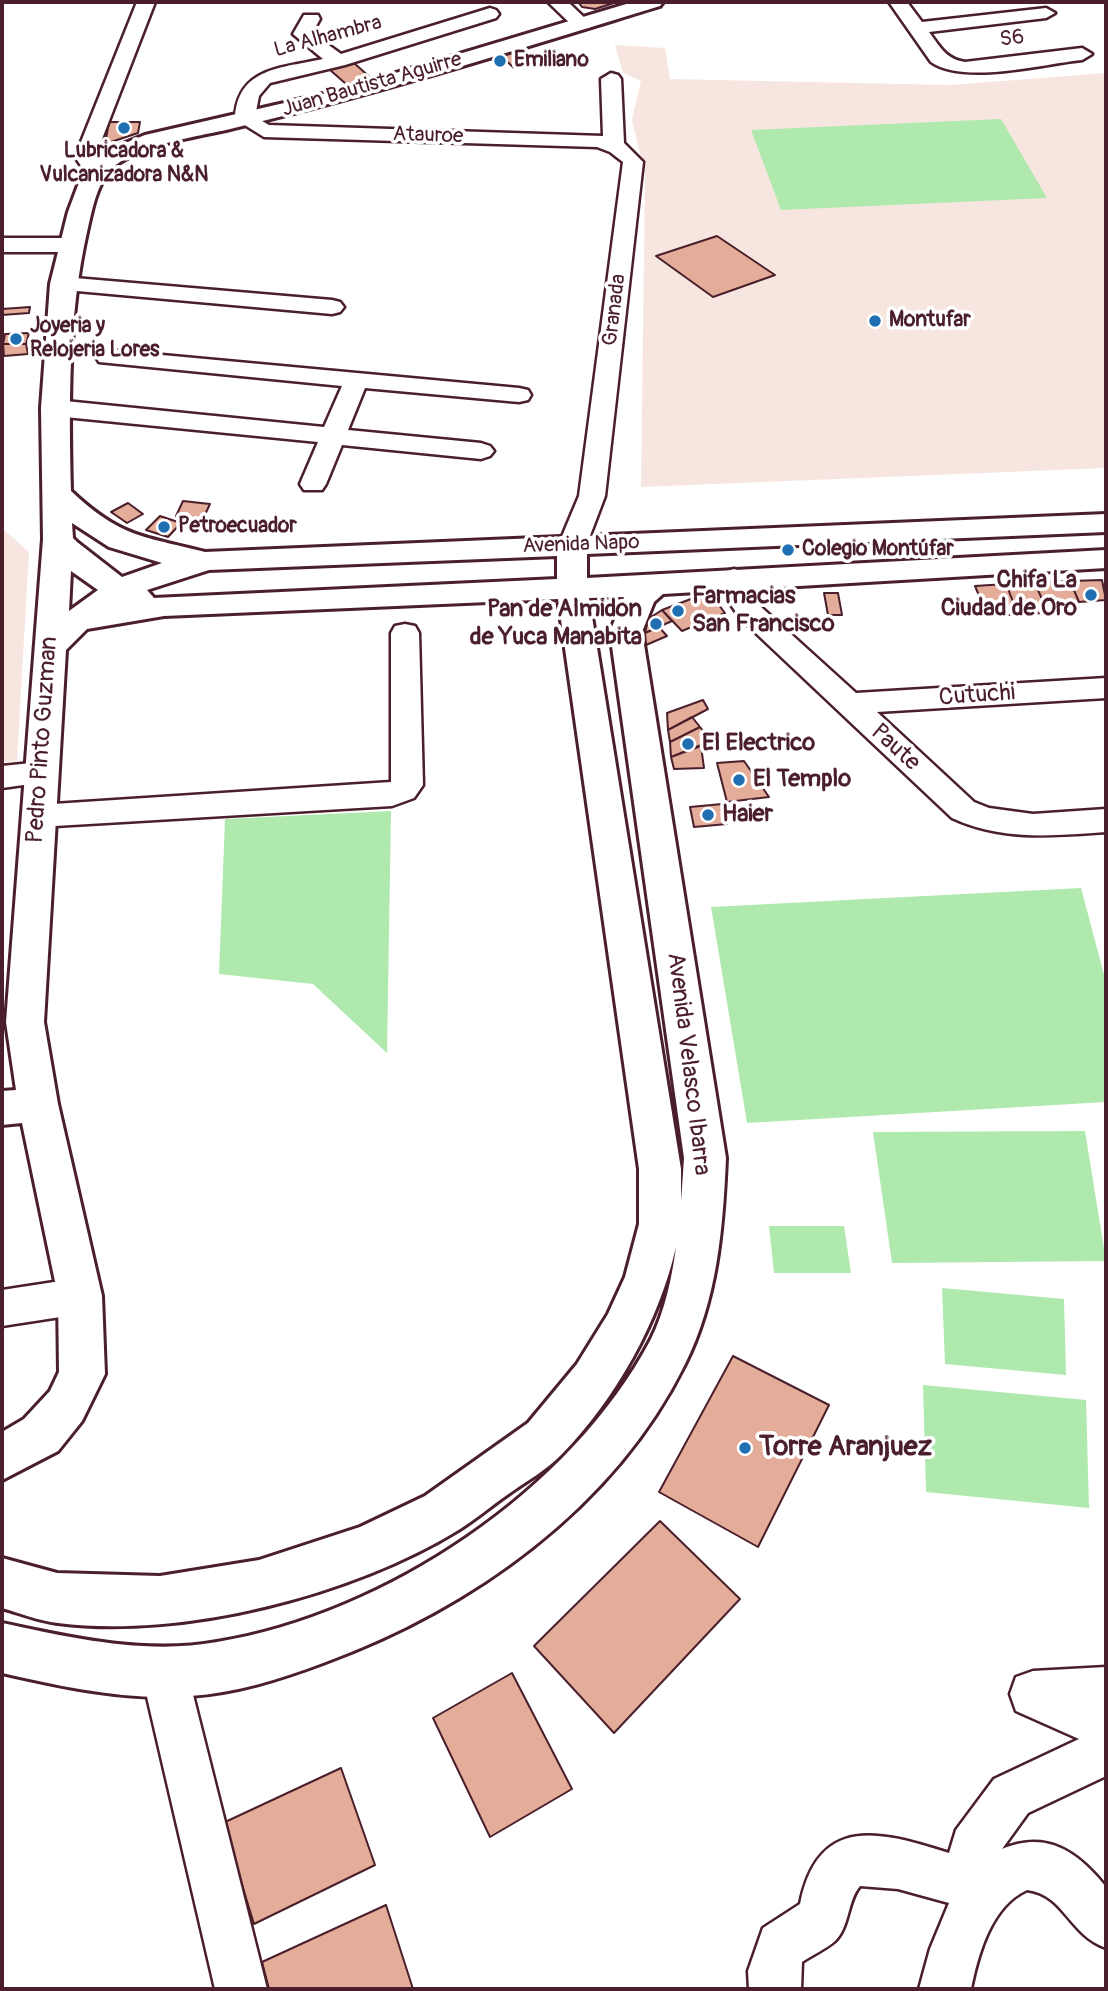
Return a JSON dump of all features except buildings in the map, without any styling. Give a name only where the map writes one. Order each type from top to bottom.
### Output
[{"type":"main road","name":"Juan Bautista Aguirre","points":[[95,172],[121,153],[144,143],[338,97],[653,2]]},
{"type":"main road","name":"Pedro Pinto Guzman","points":[[2,1457],[41,1435],[66,1406],[82,1374],[80,1296],[20,1106],[41,773],[61,637],[55,408],[63,284],[95,172]]},
{"type":"main road","points":[[58,494],[87,524],[115,540],[159,554],[209,561]]},
{"type":"main road","name":"Avenida Napo","points":[[61,637],[94,605],[118,589],[147,576],[209,561],[366,552],[1106,523]]},
{"type":"main road","points":[[58,539],[83,566],[118,589],[164,606]]},
{"type":"main road","name":"Avenida Velasco Ibarra","points":[[2,1583],[57,1598],[160,1601],[259,1585],[367,1549],[442,1513],[545,1439],[593,1379],[625,1328],[647,1277],[660,1224],[660,1169],[572,588],[572,546]]},
{"type":"main road","points":[[366,552],[368,597]]},
{"type":"main road","name":"Avenida Napo","points":[[61,637],[97,616],[164,606],[654,585],[734,578],[1106,559]]},
{"type":"main road","name":"Avenida Velasco Ibarra","points":[[2,1648],[77,1666],[164,1671],[217,1668],[314,1643],[391,1609],[473,1562],[563,1493],[633,1412],[669,1350],[689,1295],[702,1218],[705,1158],[626,632],[640,597],[654,585]]},
{"type":"street","name":"Pedro Pinto Guzman","points":[[95,172],[85,157],[146,2]]},
{"type":"street","points":[[557,2],[582,23]]},
{"type":"street","points":[[898,2],[919,28],[1046,13]]},
{"type":"street","name":"La Alhambra","points":[[245,119],[245,104],[253,86],[263,79],[338,61],[490,14]]},
{"type":"street","points":[[311,19],[302,34],[338,61]]},
{"type":"street","name":"S6","points":[[919,28],[938,58],[948,65],[965,68],[1082,54]]},
{"type":"street","points":[[611,79],[614,145]]},
{"type":"street","name":"Atauroe","points":[[245,119],[264,131],[597,141],[614,145]]},
{"type":"street","name":"Granada","points":[[572,546],[592,496],[633,162],[614,145]]},
{"type":"street","points":[[2,245],[72,245]]},
{"type":"street","points":[[63,284],[332,307]]},
{"type":"street","points":[[108,357],[519,394]]},
{"type":"street","points":[[313,484],[356,381]]},
{"type":"street","points":[[55,408],[481,451]]},
{"type":"street","name":"Paute","points":[[734,578],[738,595],[751,613],[963,810],[982,820],[1001,825],[1106,821]]},
{"type":"street","points":[[38,816],[365,797],[403,790],[407,785],[405,633]]},
{"type":"street","name":"Cutuchi","points":[[847,704],[1106,688]]},
{"type":"street","points":[[2,777],[41,773]]},
{"type":"street","points":[[2,1308],[80,1296]]},
{"type":"street","points":[[164,1671],[241,1989]]},
{"type":"street","points":[[1106,1690],[1033,1694],[1106,1727]]},
{"type":"street","points":[[983,1891],[974,1865],[973,1847],[1011,1796],[1106,1751]]},
{"type":"street","points":[[775,1989],[774,1970],[781,1946],[818,1922],[829,1884],[848,1862],[858,1860],[918,1869],[983,1891]]},
{"type":"street","points":[[944,1989],[960,1937],[983,1891],[1003,1874],[1035,1865],[1049,1868],[1065,1877],[1106,1923]]},
{"type":"shaded area","name":"Montufar","points":[[615,45],[665,48],[670,79],[950,85],[1106,73],[1106,468],[641,487],[645,175],[632,120],[641,81],[623,73]]},
{"type":"shaded area","points":[[2,528],[29,552],[17,761],[2,762]]},
{"type":"green space","points":[[1001,119],[1047,198],[781,210],[751,130]]},
{"type":"green space","points":[[391,811],[387,1053],[313,984],[219,974],[225,819]]},
{"type":"green space","points":[[1081,888],[1106,982],[1106,1102],[747,1123],[711,907]]},
{"type":"green space","points":[[1085,1131],[1106,1261],[892,1263],[873,1132]]},
{"type":"green space","points":[[769,1226],[844,1226],[851,1273],[774,1273]]},
{"type":"green space","points":[[942,1288],[1064,1299],[1066,1375],[945,1364]]},
{"type":"green space","points":[[923,1385],[1086,1400],[1089,1508],[926,1492]]},
{"type":"place","name":"Emiliano","points":[[500,61]]},
{"type":"place","name":"Lubricadora & Vulcanizadora N&N","points":[[124,128]]},
{"type":"place","name":"Montufar","points":[[875,321]]},
{"type":"place","name":"Joyeria y Relojeria Lores","points":[[16,339]]},
{"type":"place","name":"Petroecuador","points":[[164,527]]},
{"type":"place","name":"Colegio Montúfar","points":[[788,550]]},
{"type":"place","name":"Chifa La Ciudad de Oro","points":[[1091,595]]},
{"type":"place","name":"Farmacias San Francisco","points":[[678,611]]},
{"type":"place","name":"Pan de Almidon de Yuca Manabita","points":[[656,624]]},
{"type":"place","name":"El Electrico","points":[[688,744]]},
{"type":"place","name":"El Templo","points":[[739,780]]},
{"type":"place","name":"Haier","points":[[708,815]]},
{"type":"place","name":"Torre Aranjuez","points":[[745,1448]]}]
